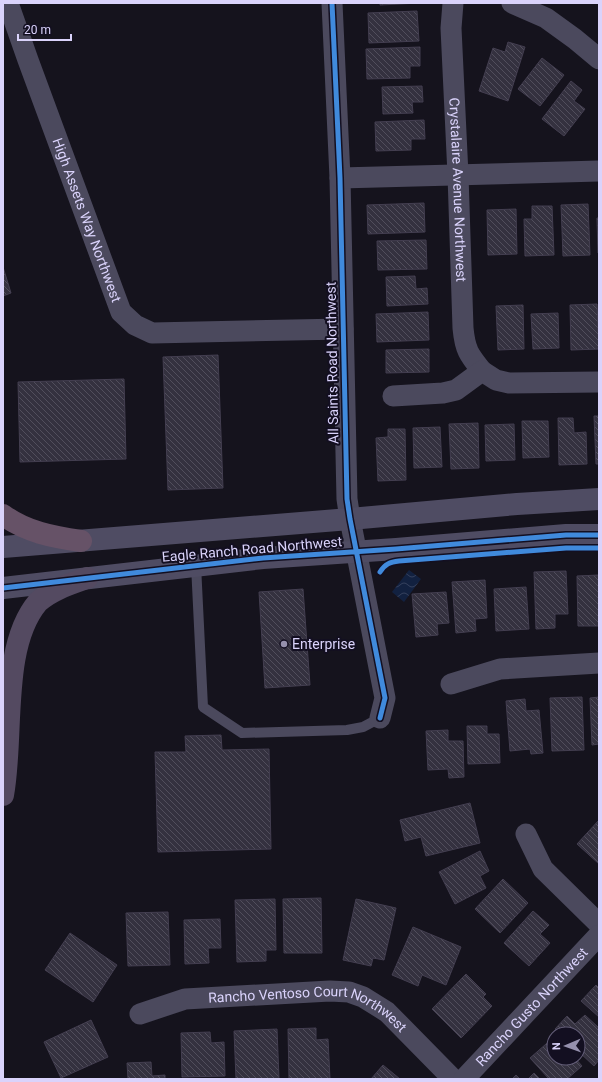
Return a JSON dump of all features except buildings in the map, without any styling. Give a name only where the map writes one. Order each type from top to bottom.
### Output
[{"type":"highway","points":[[3,515],[20,526],[38,533],[56,538],[81,541]]},
{"type":"main road","points":[[3,795],[5,786],[6,751],[5,675],[16,630],[26,615],[38,602],[59,589],[87,578]]},
{"type":"street","name":"High Assets Way Northwest","points":[[8,3],[121,312],[134,325],[152,333],[343,329]]},
{"type":"street","name":"All Saints Road Northwest","points":[[332,3],[340,178],[347,499],[385,698],[380,718]]},
{"type":"street","name":"Crystalaire Avenue Northwest","points":[[453,3],[451,28],[464,343],[471,358],[482,371]]},
{"type":"street","points":[[512,3],[546,18],[599,59]]},
{"type":"street","points":[[340,178],[599,171]]},
{"type":"street","points":[[393,396],[443,393],[456,390],[482,371],[496,380],[509,383],[599,382]]},
{"type":"street","name":"Eagle Ranch Road Northwest","points":[[3,547],[517,504],[599,499]]},
{"type":"street","name":"Eagle Ranch Road Northwest","points":[[3,588],[263,558],[566,535],[599,535]]},
{"type":"street","points":[[451,684],[500,669],[599,662]]},
{"type":"street","points":[[526,834],[543,869],[599,924]]},
{"type":"street","name":"Rancho Gusto Northwest","points":[[464,1079],[599,935]]},
{"type":"street","name":"Rancho Ventoso Court Northwest","points":[[140,1014],[185,999],[330,991],[349,992],[364,997],[387,1012],[453,1079]]},
{"type":"lane","points":[[196,565],[204,706],[242,733],[347,730],[363,727],[380,718]]},
{"type":"water","points":[[409,570],[421,579],[404,602],[392,592]]},
{"type":"cycle path","points":[[332,3],[340,178],[347,499],[385,698],[380,718]]},
{"type":"cycle path","points":[[3,588],[263,558],[566,535],[599,535]]},
{"type":"cycle path","points":[[380,572],[388,564],[399,561],[566,548],[599,548]]},
{"type":"place","name":"Enterprise","points":[[284,644]]}]
